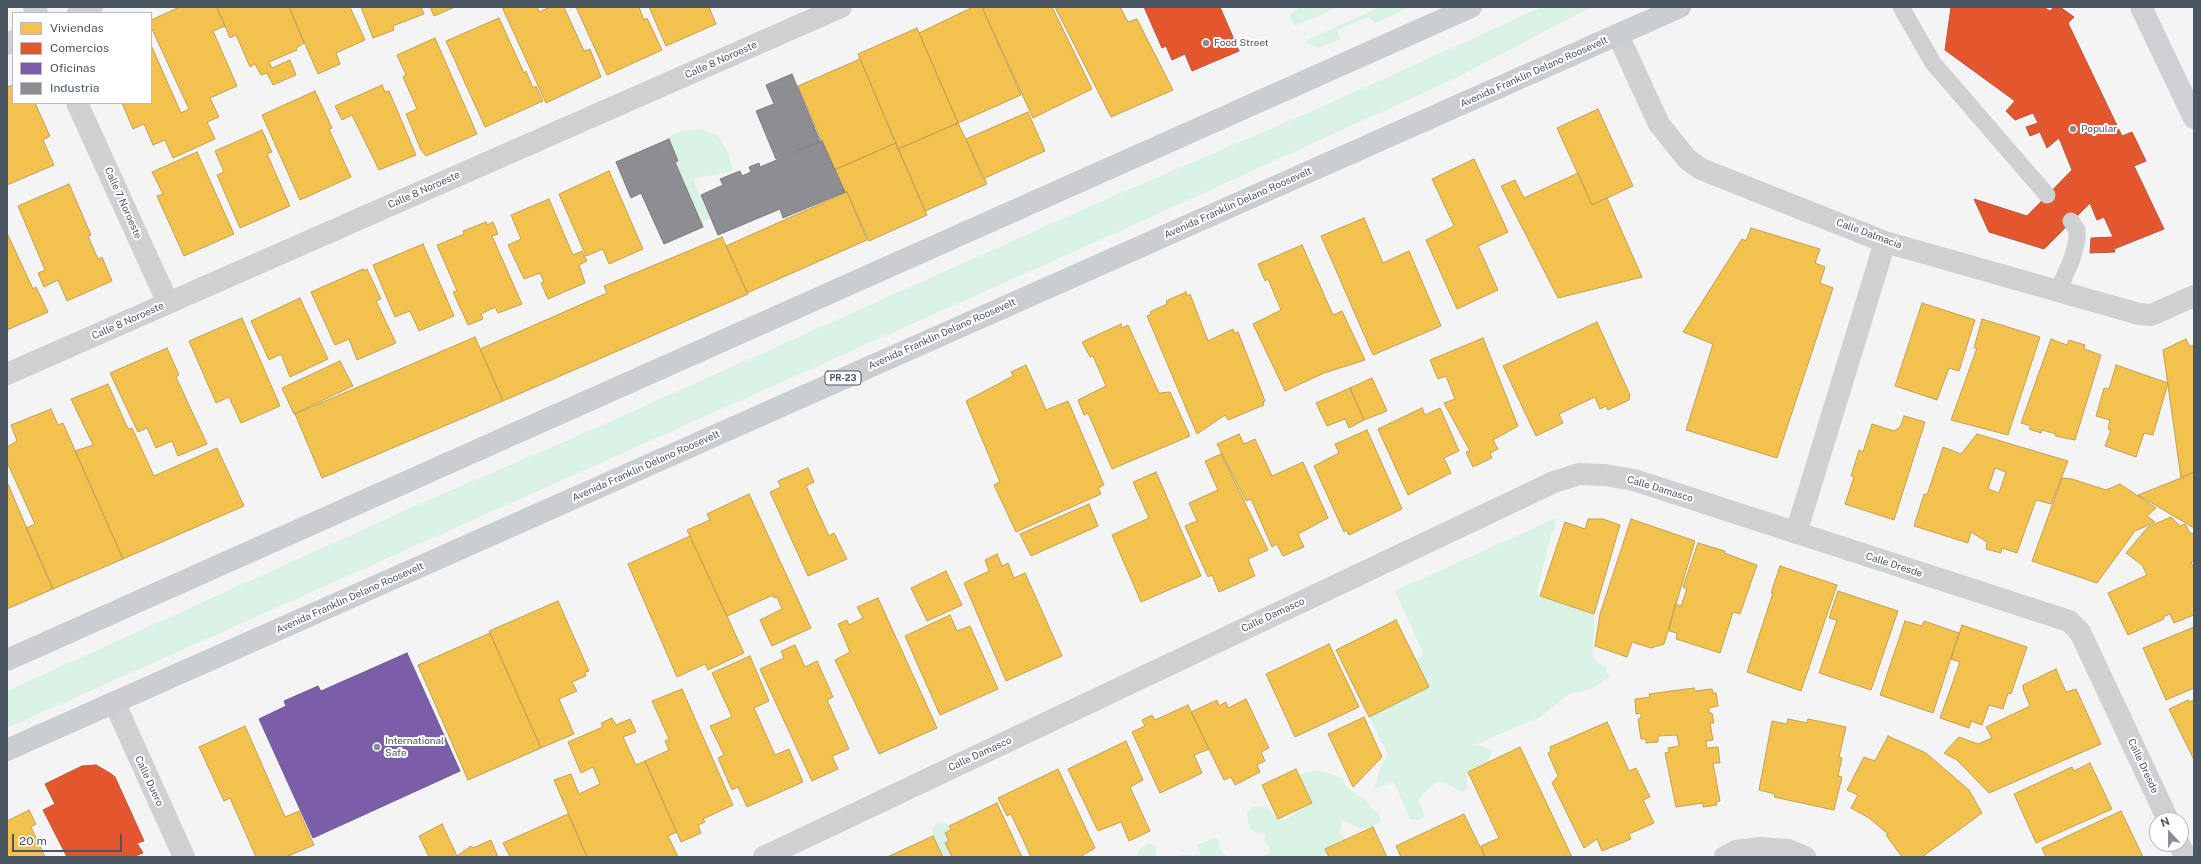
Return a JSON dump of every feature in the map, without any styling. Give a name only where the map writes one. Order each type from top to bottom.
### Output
[{"type":"main road","points":[[7,660],[1471,7]]},
{"type":"main road","name":"Avenida Franklin Delano Roosevelt","points":[[7,750],[115,704],[863,369],[1680,7]]},
{"type":"main road","points":[[2141,7],[2194,118]]},
{"type":"street","points":[[80,12],[92,7]]},
{"type":"street","name":"Calle 8 Noroeste","points":[[7,374],[841,7]]},
{"type":"street","name":"Calle Dalmacia","points":[[1618,35],[1659,124],[1687,159],[1701,169],[1885,242],[2140,314],[2151,315],[2194,296]]},
{"type":"street","name":"Calle 7 Noroeste","points":[[77,104],[168,303]]},
{"type":"street","points":[[1796,533],[1885,242]]},
{"type":"street","name":"Calle Damasco","points":[[764,857],[1554,482],[1579,474],[1604,475],[1634,480],[1796,533]]},
{"type":"street","name":"Calle Dresde","points":[[1796,533],[2069,622],[2080,632],[2164,812]]},
{"type":"street","name":"Calle Duero","points":[[115,704],[184,857]]},
{"type":"street","points":[[1725,857],[1736,851],[1760,848],[1788,850],[1805,857]]},
{"type":"lane","points":[[1901,7],[1933,63],[2047,195]]},
{"type":"lane","points":[[2058,290],[2072,259],[2077,240],[2077,230],[2071,221]]},
{"type":"green space","points":[[1301,7],[1338,7],[1295,26],[1289,15]]},
{"type":"green space","points":[[1380,7],[1409,7],[1375,23],[1368,17],[1337,30],[1340,39],[1318,48],[1306,42],[1309,39]]},
{"type":"green space","points":[[1542,7],[1591,7],[1458,77],[1140,222],[7,728],[7,691],[426,501],[580,435],[1093,205],[1317,109]]},
{"type":"green space","points":[[700,129],[717,135],[727,150],[733,171],[693,179],[710,219],[705,220],[703,227],[657,187],[656,146],[672,135],[682,131]]},
{"type":"green space","points":[[1556,518],[1555,529],[1552,531],[1537,591],[1540,597],[1594,614],[1593,655],[1597,662],[1606,668],[1609,677],[1592,689],[1569,694],[1540,717],[1472,746],[1481,746],[1492,751],[1489,761],[1468,772],[1467,789],[1463,792],[1443,782],[1437,782],[1418,800],[1425,816],[1421,820],[1410,819],[1394,782],[1374,789],[1381,766],[1388,755],[1369,717],[1415,659],[1424,655],[1395,591]]},
{"type":"green space","points":[[1315,770],[1329,773],[1343,779],[1347,788],[1368,802],[1370,807],[1379,813],[1380,821],[1373,827],[1361,829],[1342,820],[1340,833],[1345,839],[1325,849],[1329,857],[1258,857],[1270,853],[1269,847],[1264,842],[1265,834],[1255,832],[1249,828],[1247,813],[1253,807],[1266,807],[1278,819],[1285,820],[1312,803],[1299,775]]},
{"type":"green space","points":[[945,822],[951,830],[945,833],[949,841],[945,843],[952,857],[943,857],[933,836],[932,828],[938,823]]},
{"type":"green space","points":[[1214,838],[1218,839],[1220,850],[1228,857],[1174,857],[1186,854],[1194,856],[1201,854],[1197,845]]},
{"type":"green space","points":[[1150,843],[1156,847],[1156,857],[1136,857],[1139,849]]},
{"type":"building: Viviendas","points":[[180,7],[216,7],[225,26],[213,31],[237,86],[210,98],[219,117],[207,122],[215,139],[173,158],[165,140],[153,145],[144,124],[133,129],[122,104],[152,104],[152,47],[181,113],[189,109],[152,29],[152,20]]},
{"type":"building: Viviendas","points":[[217,7],[289,7],[304,43],[296,48],[297,50],[269,62],[272,68],[290,60],[296,75],[273,85],[267,73],[261,75],[255,64],[250,67],[236,35],[230,38]]},
{"type":"building: Viviendas","points":[[289,7],[350,7],[365,40],[336,53],[340,64],[318,74]]},
{"type":"building: Viviendas","points":[[361,7],[421,7],[424,14],[393,26],[394,30],[373,38]]},
{"type":"building: Viviendas","points":[[430,7],[455,7],[434,16]]},
{"type":"building: Viviendas","points":[[502,7],[537,7],[539,12],[550,7],[564,7],[584,51],[590,49],[601,77],[546,103]]},
{"type":"building: Viviendas","points":[[576,7],[639,7],[644,20],[647,18],[662,50],[607,75]]},
{"type":"building: Viviendas","points":[[649,7],[709,7],[716,24],[666,46]]},
{"type":"building: Viviendas","points":[[973,7],[982,7],[1021,95],[958,123],[919,33]]},
{"type":"building: Viviendas","points":[[982,7],[1052,7],[1092,89],[1033,118]]},
{"type":"building: Viviendas","points":[[1055,7],[1120,7],[1128,22],[1137,19],[1173,90],[1111,117]]},
{"type":"building: Viviendas","points":[[499,18],[524,73],[526,71],[533,88],[536,86],[543,101],[485,127],[446,41]]},
{"type":"building: Viviendas","points":[[917,28],[958,123],[898,149],[858,54]]},
{"type":"building: Viviendas","points":[[435,38],[477,134],[426,156],[421,150],[406,114],[417,109],[403,77],[406,75],[397,55]]},
{"type":"building: Viviendas","points":[[860,59],[896,143],[834,170],[798,86]]},
{"type":"building: Viviendas","points":[[12,85],[12,104],[35,104],[50,136],[43,140],[54,165],[7,185],[7,87]]},
{"type":"building: Viviendas","points":[[382,85],[385,92],[389,91],[416,155],[379,170],[352,115],[342,120],[335,106]]},
{"type":"building: Viviendas","points":[[315,91],[332,128],[329,129],[351,177],[300,200],[262,115]]},
{"type":"building: Viviendas","points":[[1598,109],[1633,186],[1592,205],[1557,128]]},
{"type":"building: Viviendas","points":[[1028,112],[1045,151],[983,179],[966,139]]},
{"type":"building: Viviendas","points":[[958,123],[987,184],[925,211],[898,149]]},
{"type":"building: Viviendas","points":[[262,130],[272,152],[267,154],[290,206],[240,228],[217,175],[224,172],[215,151]]},
{"type":"building: Viviendas","points":[[896,143],[927,215],[869,241],[847,192],[845,193],[834,170]]},
{"type":"building: Viviendas","points":[[197,152],[234,234],[184,256],[157,196],[163,194],[152,172]]},
{"type":"building: Viviendas","points":[[1474,159],[1508,232],[1478,246],[1498,290],[1457,309],[1426,240],[1454,226],[1432,179]]},
{"type":"building: Viviendas","points":[[609,171],[643,249],[609,264],[603,249],[586,256],[559,194]]},
{"type":"building: Viviendas","points":[[1578,173],[1592,205],[1607,198],[1642,277],[1558,298],[1501,186],[1515,180],[1524,198]]},
{"type":"building: Viviendas","points":[[69,184],[91,235],[88,236],[98,259],[102,257],[112,281],[67,301],[58,280],[44,287],[38,273],[45,270],[18,206]]},
{"type":"building: Viviendas","points":[[847,192],[867,240],[747,293],[726,246]]},
{"type":"building: Viviendas","points":[[549,199],[573,255],[582,251],[587,261],[579,265],[585,283],[548,299],[541,283],[544,282],[540,273],[524,279],[508,245],[521,239],[511,215]]},
{"type":"building: Viviendas","points":[[1364,218],[1383,263],[1409,251],[1441,326],[1373,355],[1321,236]]},
{"type":"building: Viviendas","points":[[486,222],[487,225],[493,222],[498,234],[492,236],[522,304],[498,313],[495,307],[481,314],[483,319],[468,325],[453,292],[457,291],[437,245],[464,234],[463,231]]},
{"type":"building: Viviendas","points":[[1751,228],[1820,249],[1815,263],[1825,267],[1820,283],[1833,288],[1777,458],[1686,430],[1713,344],[1683,332],[1742,239],[1746,241]]},
{"type":"building: Viviendas","points":[[7,233],[33,289],[36,287],[48,312],[7,330]]},
{"type":"building: Viviendas","points":[[722,237],[748,294],[503,401],[480,349],[607,293],[604,286]]},
{"type":"building: Viviendas","points":[[423,244],[454,316],[419,331],[410,311],[395,317],[373,265]]},
{"type":"building: Viviendas","points":[[1302,245],[1333,315],[1342,311],[1365,360],[1324,373],[1285,391],[1253,324],[1281,310],[1268,279],[1265,281],[1258,264]]},
{"type":"building: Viviendas","points":[[363,269],[364,271],[367,269],[381,299],[376,301],[396,343],[357,360],[349,339],[335,345],[311,292]]},
{"type":"building: Viviendas","points":[[1186,292],[1187,296],[1190,294],[1208,341],[1233,329],[1234,333],[1238,332],[1265,401],[1263,402],[1264,405],[1228,420],[1225,415],[1197,434],[1147,316],[1151,314],[1150,312],[1167,304],[1166,301]]},
{"type":"building: Viviendas","points":[[300,298],[328,359],[290,377],[281,354],[269,360],[251,321]]},
{"type":"building: Viviendas","points":[[1922,303],[1975,320],[1959,371],[1949,368],[1937,400],[1895,386]]},
{"type":"building: Viviendas","points":[[242,318],[280,406],[241,423],[229,397],[216,403],[189,341]]},
{"type":"building: Viviendas","points":[[1982,319],[2040,337],[2008,435],[1951,420],[1977,348],[1974,348]]},
{"type":"building: Viviendas","points":[[1597,322],[1630,395],[1629,400],[1608,410],[1606,406],[1600,409],[1595,397],[1559,414],[1563,423],[1536,436],[1503,366]]},
{"type":"building: Viviendas","points":[[1121,324],[1122,328],[1128,325],[1159,393],[1170,392],[1190,436],[1112,469],[1088,413],[1084,415],[1078,400],[1106,386],[1093,356],[1090,357],[1082,342]]},
{"type":"building: Viviendas","points":[[475,337],[503,401],[322,478],[295,414]]},
{"type":"building: Viviendas","points":[[1483,338],[1518,426],[1493,440],[1498,449],[1490,453],[1492,458],[1473,467],[1466,452],[1470,451],[1444,403],[1455,399],[1446,376],[1438,379],[1430,360]]},
{"type":"building: Viviendas","points":[[2051,339],[2067,345],[2069,340],[2085,345],[2084,349],[2101,355],[2075,440],[2055,436],[2056,434],[2042,430],[2041,433],[2029,429],[2031,426],[2021,423]]},
{"type":"building: Viviendas","points":[[2186,339],[2190,347],[2192,345],[2194,349],[2194,472],[2181,478],[2163,350]]},
{"type":"building: Viviendas","points":[[167,348],[179,375],[176,377],[207,444],[178,456],[172,441],[156,448],[147,428],[138,432],[110,373]]},
{"type":"building: Viviendas","points":[[340,361],[353,386],[294,414],[282,388]]},
{"type":"building: Viviendas","points":[[1026,365],[1046,410],[1068,401],[1104,485],[1098,488],[1101,494],[1016,532],[994,485],[1000,482],[966,401],[1013,376],[1011,372]]},
{"type":"building: Viviendas","points":[[2116,365],[2168,383],[2153,435],[2144,433],[2136,457],[2105,446],[2111,430],[2108,429],[2110,420],[2096,416],[2104,388],[2109,389]]},
{"type":"building: Viviendas","points":[[1372,378],[1387,411],[1364,420],[1350,388]]},
{"type":"building: Viviendas","points":[[108,384],[128,429],[132,428],[154,476],[217,448],[244,506],[123,559],[75,451],[93,445],[71,399]]},
{"type":"building: Viviendas","points":[[1350,388],[1364,420],[1349,428],[1345,419],[1327,426],[1316,403]]},
{"type":"building: Viviendas","points":[[1422,408],[1425,415],[1440,408],[1459,451],[1444,458],[1451,473],[1408,495],[1378,429]]},
{"type":"building: Viviendas","points":[[51,409],[58,425],[63,423],[123,559],[53,589],[26,528],[35,524],[7,462],[7,447],[17,441],[11,425]]},
{"type":"building: Viviendas","points":[[1904,416],[1925,422],[1894,520],[1845,504],[1854,477],[1851,476],[1859,450],[1863,452],[1872,424],[1894,431],[1900,427]]},
{"type":"building: Viviendas","points":[[1367,430],[1402,509],[1349,535],[1346,530],[1344,532],[1314,466],[1339,453],[1335,444]]},
{"type":"building: Viviendas","points":[[1239,434],[1244,444],[1255,439],[1272,476],[1303,462],[1328,518],[1298,534],[1304,547],[1283,556],[1277,544],[1272,547],[1251,499],[1246,501],[1217,444]]},
{"type":"building: Viviendas","points":[[1977,434],[2068,461],[2051,504],[2036,500],[2017,553],[2002,548],[2001,553],[1986,549],[1987,542],[1971,532],[1968,543],[1914,526],[1924,494],[1927,495],[1943,447],[1961,454]],"holes":[[[1995,468],[2006,472],[1999,493],[1988,489]]]},
{"type":"building: Viviendas","points":[[1221,454],[1268,550],[1248,559],[1255,576],[1219,592],[1212,575],[1208,577],[1185,526],[1197,521],[1189,503],[1218,490],[1205,461]]},
{"type":"building: Viviendas","points":[[808,468],[814,482],[806,486],[829,536],[834,533],[847,559],[808,576],[770,492],[781,487],[778,481]]},
{"type":"building: Viviendas","points":[[1156,472],[1201,576],[1141,602],[1112,535],[1149,518],[1133,482]]},
{"type":"building: Viviendas","points":[[2194,472],[2194,528],[2138,495],[2181,478]]},
{"type":"building: Viviendas","points":[[2062,478],[2072,479],[2106,490],[2120,484],[2156,508],[2147,516],[2155,522],[2135,531],[2097,583],[2032,561]]},
{"type":"building: Viviendas","points":[[7,482],[53,589],[7,609]]},
{"type":"building: Viviendas","points":[[749,494],[811,628],[772,646],[760,620],[782,609],[777,597],[774,598],[773,595],[727,616],[687,530],[710,520],[707,514]]},
{"type":"building: Viviendas","points":[[1089,504],[1098,526],[1031,556],[1020,534]]},
{"type":"building: Viviendas","points":[[2171,517],[2180,526],[2185,524],[2191,534],[2194,533],[2194,561],[2191,562],[2194,569],[2194,615],[2174,623],[2170,614],[2163,617],[2164,619],[2128,635],[2108,593],[2147,575],[2142,565],[2126,553],[2148,527]]},
{"type":"building: Viviendas","points":[[1588,519],[1603,519],[1620,525],[1594,614],[1540,596],[1565,522],[1585,529]]},
{"type":"building: Viviendas","points":[[1631,519],[1695,541],[1664,644],[1651,648],[1632,642],[1627,657],[1595,646],[1600,614]]},
{"type":"building: Viviendas","points":[[690,536],[744,653],[708,670],[705,664],[677,677],[628,564]]},
{"type":"building: Viviendas","points":[[1698,543],[1725,551],[1724,553],[1757,565],[1740,614],[1733,612],[1720,653],[1676,639],[1677,633],[1669,631],[1675,604],[1681,606],[1687,589],[1683,587]]},
{"type":"building: Viviendas","points":[[997,554],[1002,566],[1008,563],[1014,578],[1025,573],[1062,656],[1006,681],[964,583],[989,571],[985,560]]},
{"type":"building: Viviendas","points":[[1780,566],[1837,585],[1801,691],[1747,672],[1773,593],[1771,593]]},
{"type":"building: Viviendas","points":[[946,571],[962,605],[927,621],[911,588]]},
{"type":"building: Viviendas","points":[[1838,591],[1898,611],[1871,690],[1819,673],[1837,620],[1829,618]]},
{"type":"building: Viviendas","points":[[878,598],[937,728],[879,754],[835,660],[850,652],[838,624],[847,620],[849,625],[863,618],[857,607]]},
{"type":"building: Viviendas","points":[[558,601],[589,671],[585,672],[586,676],[572,682],[577,691],[559,699],[574,734],[541,748],[489,631]]},
{"type":"building: Viviendas","points":[[950,615],[957,631],[970,626],[998,689],[940,715],[905,636]]},
{"type":"building: Viviendas","points":[[1396,620],[1429,687],[1369,717],[1336,650]]},
{"type":"building: Viviendas","points":[[1905,621],[1922,626],[1924,621],[1959,633],[1933,713],[1880,695]]},
{"type":"building: Viviendas","points":[[1962,625],[2027,647],[2011,694],[2008,693],[2003,709],[1989,705],[1982,725],[1971,721],[1969,728],[1940,718],[1960,662],[1951,659]]},
{"type":"building: Viviendas","points":[[2194,627],[2194,688],[2166,700],[2143,648]]},
{"type":"building: Viviendas","points":[[490,633],[541,748],[468,780],[418,665]]},
{"type":"building: Viviendas","points":[[1329,644],[1359,707],[1295,737],[1266,674]]},
{"type":"building: Viviendas","points":[[795,645],[805,667],[817,661],[833,697],[827,700],[849,749],[832,756],[838,769],[812,781],[760,669],[784,658],[781,651]]},
{"type":"building: Viviendas","points":[[750,656],[769,701],[754,708],[775,755],[789,749],[803,782],[747,807],[738,787],[732,790],[718,758],[724,755],[710,726],[732,717],[712,673]]},
{"type":"building: Viviendas","points":[[2056,669],[2066,692],[2076,689],[2101,744],[1989,793],[1957,760],[1944,753],[1959,737],[1978,744],[1992,738],[1986,727],[2030,706],[2023,689],[2023,685]]},
{"type":"building: Viviendas","points":[[1694,688],[1695,691],[1712,689],[1713,693],[1716,693],[1718,706],[1709,708],[1709,713],[1712,713],[1714,723],[1710,723],[1713,740],[1706,741],[1707,748],[1718,747],[1720,763],[1713,763],[1720,801],[1716,802],[1717,805],[1703,807],[1703,803],[1676,807],[1665,753],[1669,752],[1668,748],[1679,746],[1677,735],[1658,736],[1658,742],[1646,743],[1646,739],[1641,739],[1638,719],[1641,718],[1641,713],[1636,714],[1635,699],[1650,697],[1649,694]]},
{"type":"building: Viviendas","points":[[682,689],[733,805],[703,819],[705,822],[698,825],[701,833],[681,842],[645,761],[669,750],[665,741],[669,739],[652,701]]},
{"type":"building: Viviendas","points":[[1246,699],[1269,748],[1261,752],[1265,761],[1257,765],[1260,772],[1235,785],[1231,777],[1224,780],[1191,712],[1217,700],[1219,706],[1226,702],[1228,708]]},
{"type":"building: Viviendas","points":[[2188,700],[2189,702],[2194,700],[2194,760],[2169,709]]},
{"type":"building: Viviendas","points":[[1188,705],[1209,749],[1194,755],[1202,773],[1160,793],[1132,732],[1145,726],[1142,720],[1152,715],[1155,720]]},
{"type":"building: Viviendas","points":[[1364,717],[1382,757],[1353,787],[1328,734]]},
{"type":"building: Viviendas","points":[[612,718],[616,725],[630,719],[636,732],[623,737],[636,765],[645,761],[677,832],[668,836],[678,857],[587,857],[554,780],[571,774],[579,794],[600,784],[593,767],[581,773],[568,742],[603,727],[601,723]]},
{"type":"building: Viviendas","points":[[1788,719],[1807,723],[1808,719],[1846,727],[1839,757],[1842,758],[1838,776],[1842,777],[1834,810],[1774,797],[1775,794],[1759,790],[1772,721],[1787,724]]},
{"type":"building: Viviendas","points":[[1607,722],[1629,771],[1636,768],[1650,797],[1643,800],[1654,823],[1629,834],[1631,839],[1602,851],[1597,839],[1584,848],[1552,783],[1558,776],[1548,753],[1551,751],[1550,747]]},
{"type":"building: Viviendas","points":[[245,726],[285,817],[299,811],[314,845],[286,857],[256,857],[230,798],[224,801],[199,747]]},
{"type":"building: Viviendas","points":[[1888,736],[1926,753],[1969,790],[1982,813],[1922,857],[1902,857],[1886,835],[1888,834],[1869,818],[1851,808],[1858,795],[1847,790],[1864,757],[1875,761]]},
{"type":"building: Viviendas","points":[[1126,741],[1143,780],[1130,787],[1150,831],[1129,841],[1121,822],[1098,831],[1068,769]]},
{"type":"building: Viviendas","points":[[1520,747],[1572,857],[1485,857],[1481,846],[1499,838],[1468,772]]},
{"type":"building: Viviendas","points":[[2090,763],[2112,809],[2036,843],[2014,794],[2072,767],[2074,771]]},
{"type":"building: Viviendas","points":[[1058,769],[1095,848],[1080,857],[1031,857],[1011,814],[1007,816],[998,798]]},
{"type":"building: Viviendas","points":[[1296,769],[1312,803],[1278,819],[1262,785]]},
{"type":"building: Viviendas","points":[[997,803],[1022,857],[952,857],[945,843],[949,841],[945,833],[951,830],[949,826]]},
{"type":"building: Viviendas","points":[[29,810],[36,824],[31,827],[45,857],[7,857],[7,821]]},
{"type":"building: Viviendas","points":[[2121,811],[2143,857],[2046,857],[2042,848]]},
{"type":"building: Viviendas","points":[[568,814],[587,857],[510,857],[503,843]]},
{"type":"building: Viviendas","points":[[1464,814],[1485,857],[1401,857],[1396,846]]},
{"type":"building: Viviendas","points":[[442,824],[457,856],[471,846],[473,848],[491,840],[498,857],[429,857],[419,836]]},
{"type":"building: Viviendas","points":[[1373,827],[1387,857],[1329,857],[1325,849]]},
{"type":"building: Viviendas","points":[[933,836],[943,857],[887,857]]},
{"type":"building: Comercios","points":[[1144,7],[1220,7],[1239,51],[1192,71],[1185,54],[1172,60],[1166,46],[1162,48]]},
{"type":"building: Comercios","name":"Popular","points":[[1951,7],[2043,7],[2050,11],[2054,7],[2060,7],[2074,17],[2068,23],[2122,136],[2132,132],[2146,161],[2134,166],[2164,229],[2114,249],[2115,252],[2090,253],[2091,238],[2113,237],[2104,217],[2097,220],[2090,203],[2044,249],[1989,232],[1974,199],[2027,216],[2072,170],[2059,138],[2047,148],[2040,132],[2030,136],[2026,127],[2038,123],[2033,113],[2015,120],[2006,111],[2015,101],[1945,50]]},
{"type":"building: Comercios","points":[[96,765],[115,777],[144,841],[137,843],[143,853],[133,857],[67,857],[43,810],[55,804],[45,784],[82,766]]},
{"type":"building: Oficinas","points":[[407,653],[460,771],[313,838],[259,719],[286,706],[284,701],[318,686],[321,691]]},
{"type":"building: Industria","points":[[792,74],[820,141],[776,159],[756,111],[774,104],[766,85]]},
{"type":"building: Industria","points":[[669,139],[678,161],[675,162],[703,227],[664,244],[641,193],[631,198],[616,162]]},
{"type":"building: Industria","points":[[822,141],[845,192],[783,218],[780,209],[718,235],[701,195],[723,185],[720,179],[740,171],[742,176],[751,172],[749,167],[759,163],[760,167]]},
{"type":"place","name":"Food Street","points":[[1206,43]]},
{"type":"place","name":"Popular","points":[[2073,129]]},
{"type":"place","name":"International Safe","points":[[377,747]]}]
